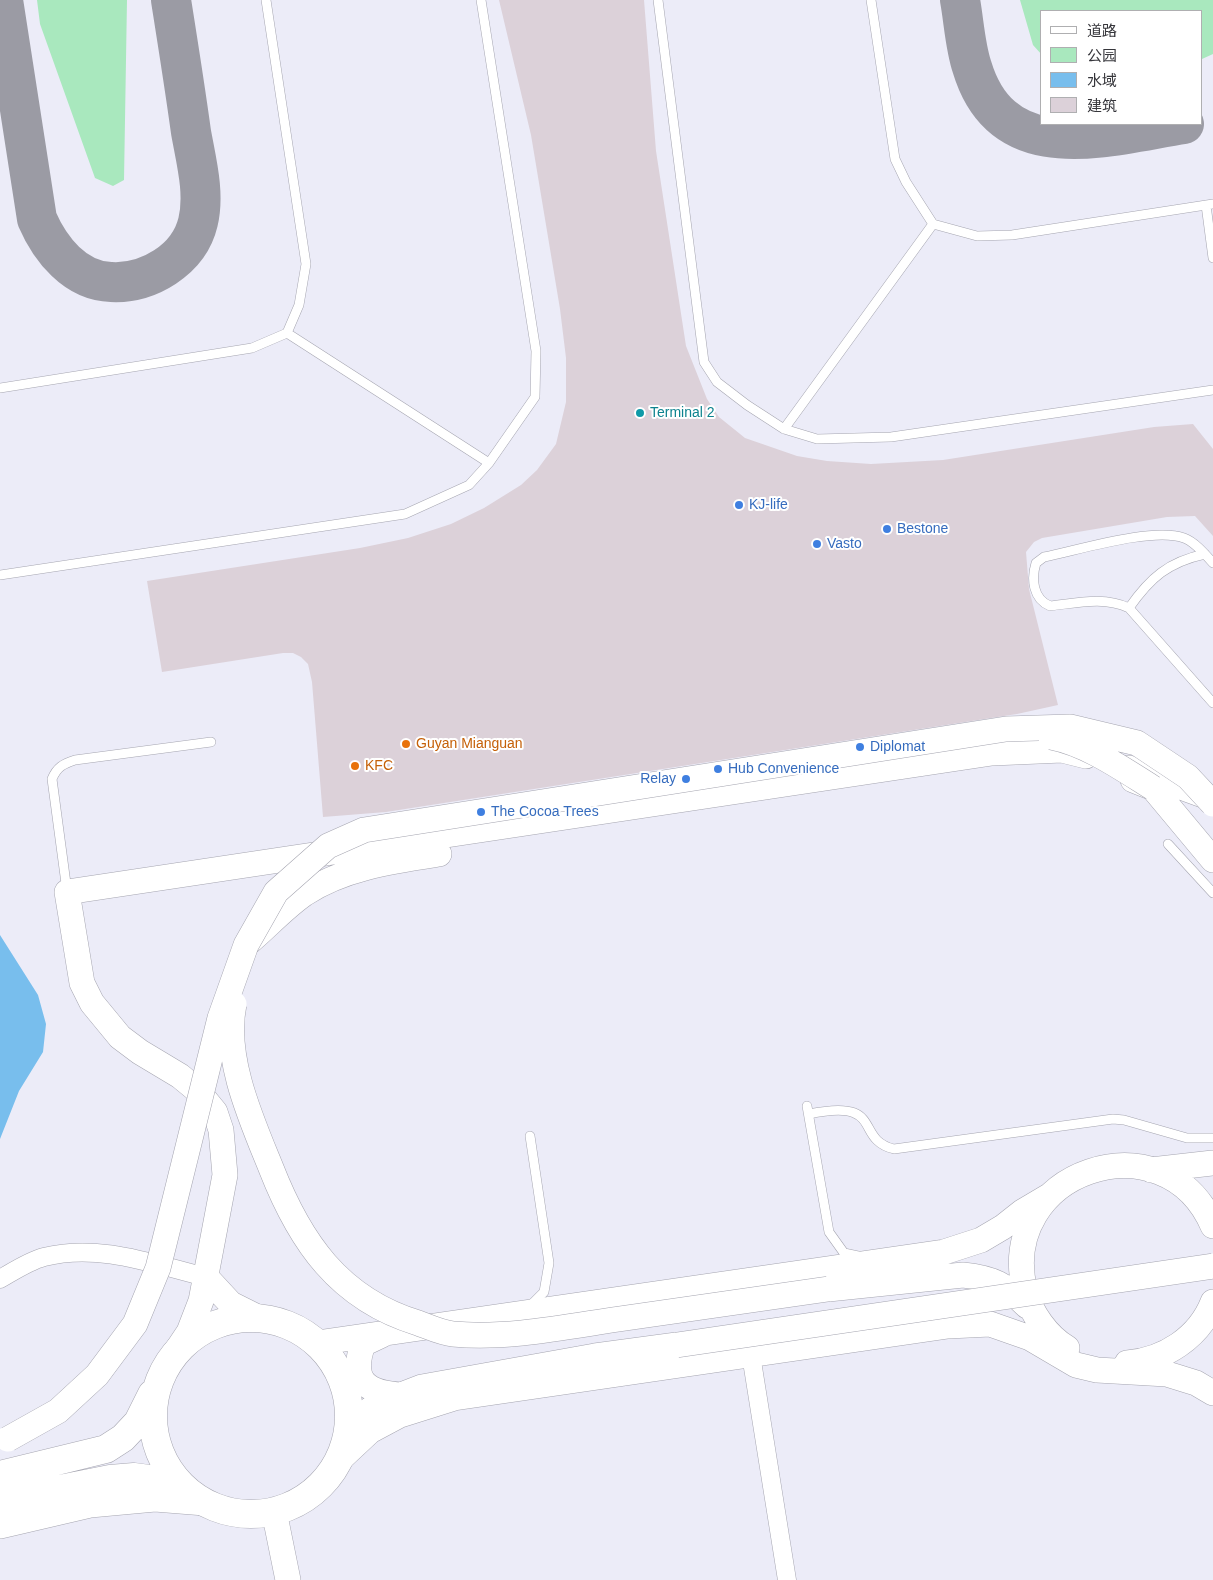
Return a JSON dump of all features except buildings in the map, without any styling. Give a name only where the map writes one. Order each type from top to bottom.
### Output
[{"type":"main road","points":[[4,1440],[58,1411],[97,1376],[135,1324],[158,1268],[220,1018],[246,945],[276,892],[328,846],[364,830],[1006,729],[1070,727],[1137,743],[1188,776],[1213,804]]},
{"type":"main road","points":[[1006,729],[1068,741],[1120,768],[1153,788],[1213,860]]},
{"type":"main road","points":[[0,1475],[106,1449],[123,1438],[138,1422],[173,1356],[195,1320],[206,1277],[225,1175],[221,1130],[215,1112],[197,1090],[180,1076],[140,1052],[120,1037],[92,1003],[82,983],[67,892],[992,753],[1062,750],[1111,762],[1213,799]]},
{"type":"main road","points":[[1153,788],[1107,768],[1065,761],[960,768],[394,861],[343,874],[304,894],[246,945],[231,1018],[237,1076],[285,1206],[324,1265],[356,1292],[391,1315],[451,1334],[496,1334],[544,1330],[828,1289],[954,1275],[985,1277],[1010,1288],[1064,1346],[1097,1370],[1122,1368],[1167,1352],[1181,1344],[1202,1322],[1213,1302]]},
{"type":"main road","points":[[1151,1170],[1213,1163]]},
{"type":"main road","points":[[317,1343],[944,1252],[981,1240],[1049,1196],[1074,1177],[1104,1166],[1136,1166],[1151,1170],[1179,1184],[1201,1205],[1213,1226]]},
{"type":"main road","points":[[1042,1324],[1027,1297],[1021,1266],[1026,1236],[1031,1221],[1049,1196]]},
{"type":"main road","points":[[348,1431],[362,1415],[398,1395],[422,1386],[595,1356],[1213,1266]]},
{"type":"main road","points":[[206,1277],[231,1304],[259,1318],[290,1326],[317,1343],[328,1355],[344,1383],[348,1399],[348,1431],[339,1460]]},
{"type":"main road","points":[[173,1356],[184,1344],[211,1326],[243,1318],[259,1318]]},
{"type":"main road","points":[[0,1526],[90,1505],[155,1499],[205,1503],[235,1513],[250,1514],[274,1511],[309,1495],[326,1479],[339,1460],[370,1432],[392,1419],[454,1398],[948,1326],[990,1324],[1030,1338],[1076,1365],[1097,1370],[1167,1374],[1196,1383],[1213,1393]]},
{"type":"main road","points":[[385,1334],[363,1344],[357,1360],[360,1378],[371,1390],[398,1395],[454,1398]]},
{"type":"main road","points":[[1064,1346],[1077,1354],[1107,1363],[1138,1362]]},
{"type":"main road","points":[[158,1384],[154,1400],[154,1432],[161,1455],[179,1483],[205,1503]]},
{"type":"main road","points":[[0,1501],[110,1479],[134,1477],[179,1483]]},
{"type":"main road","points":[[274,1511],[288,1580]]},
{"type":"street","points":[[0,1279],[43,1257],[69,1252],[97,1252],[206,1277]]},
{"type":"street","points":[[751,1355],[786,1580]]},
{"type":"lane","points":[[0,388],[252,348],[287,333],[299,305],[306,264],[266,0]]},
{"type":"lane","points":[[0,575],[405,514],[469,485],[490,462],[535,397],[536,351],[481,0]]},
{"type":"lane","points":[[658,0],[704,362],[717,382],[747,405],[784,429],[817,440],[891,437],[1187,392],[1213,390]]},
{"type":"lane","points":[[871,0],[895,159],[906,182],[933,224],[978,236],[1012,235],[1210,205],[1213,258]]},
{"type":"lane","points":[[784,429],[933,224]]},
{"type":"lane","points":[[287,333],[490,462]]},
{"type":"lane","points":[[1213,563],[1205,554],[1185,539],[1171,535],[1149,535],[1044,557],[1036,563],[1033,582],[1043,603],[1050,606],[1085,602],[1116,602],[1129,608],[1213,703]]},
{"type":"lane","points":[[1129,608],[1144,586],[1158,574],[1178,562],[1205,554]]},
{"type":"lane","points":[[67,892],[52,778],[56,770],[60,766],[75,760],[211,742]]},
{"type":"lane","points":[[1168,844],[1213,893]]},
{"type":"lane","points":[[877,1262],[844,1253],[828,1232],[808,1110],[855,1112],[868,1122],[876,1140],[882,1145],[894,1149],[1113,1119],[1186,1138],[1213,1138]]},
{"type":"lane","points":[[524,1313],[544,1292],[549,1263],[530,1136]]},
{"type":"green space","points":[[37,0],[127,0],[124,180],[113,186],[95,178],[40,24]]},
{"type":"green space","points":[[1020,0],[1213,0],[1213,54],[1203,59],[1203,10],[1040,10],[1040,53],[1033,45]]},
{"type":"water","points":[[0,935],[38,995],[46,1024],[43,1052],[19,1091],[0,1139]]},
{"type":"taxiway","points":[[3,0],[37,219],[57,252],[75,270],[86,276],[111,282],[139,279],[165,267],[186,248],[198,222],[201,200],[199,177],[171,0]]},
{"type":"taxiway","points":[[960,0],[972,67],[987,100],[1007,121],[1032,133],[1061,139],[1123,135],[1178,125]]},
{"type":"place","name":"Terminal 2","points":[[640,413]]},
{"type":"place","name":"KJ-life","points":[[739,505]]},
{"type":"place","name":"Bestone","points":[[887,529]]},
{"type":"place","name":"Vasto","points":[[817,544]]},
{"type":"place","name":"Guyan Mianguan","points":[[406,744]]},
{"type":"place","name":"Diplomat","points":[[860,747]]},
{"type":"place","name":"KFC","points":[[355,766]]},
{"type":"place","name":"Hub Convenience","points":[[718,769]]},
{"type":"place","name":"Relay","points":[[686,779]]},
{"type":"place","name":"The Cocoa Trees","points":[[481,812]]}]
